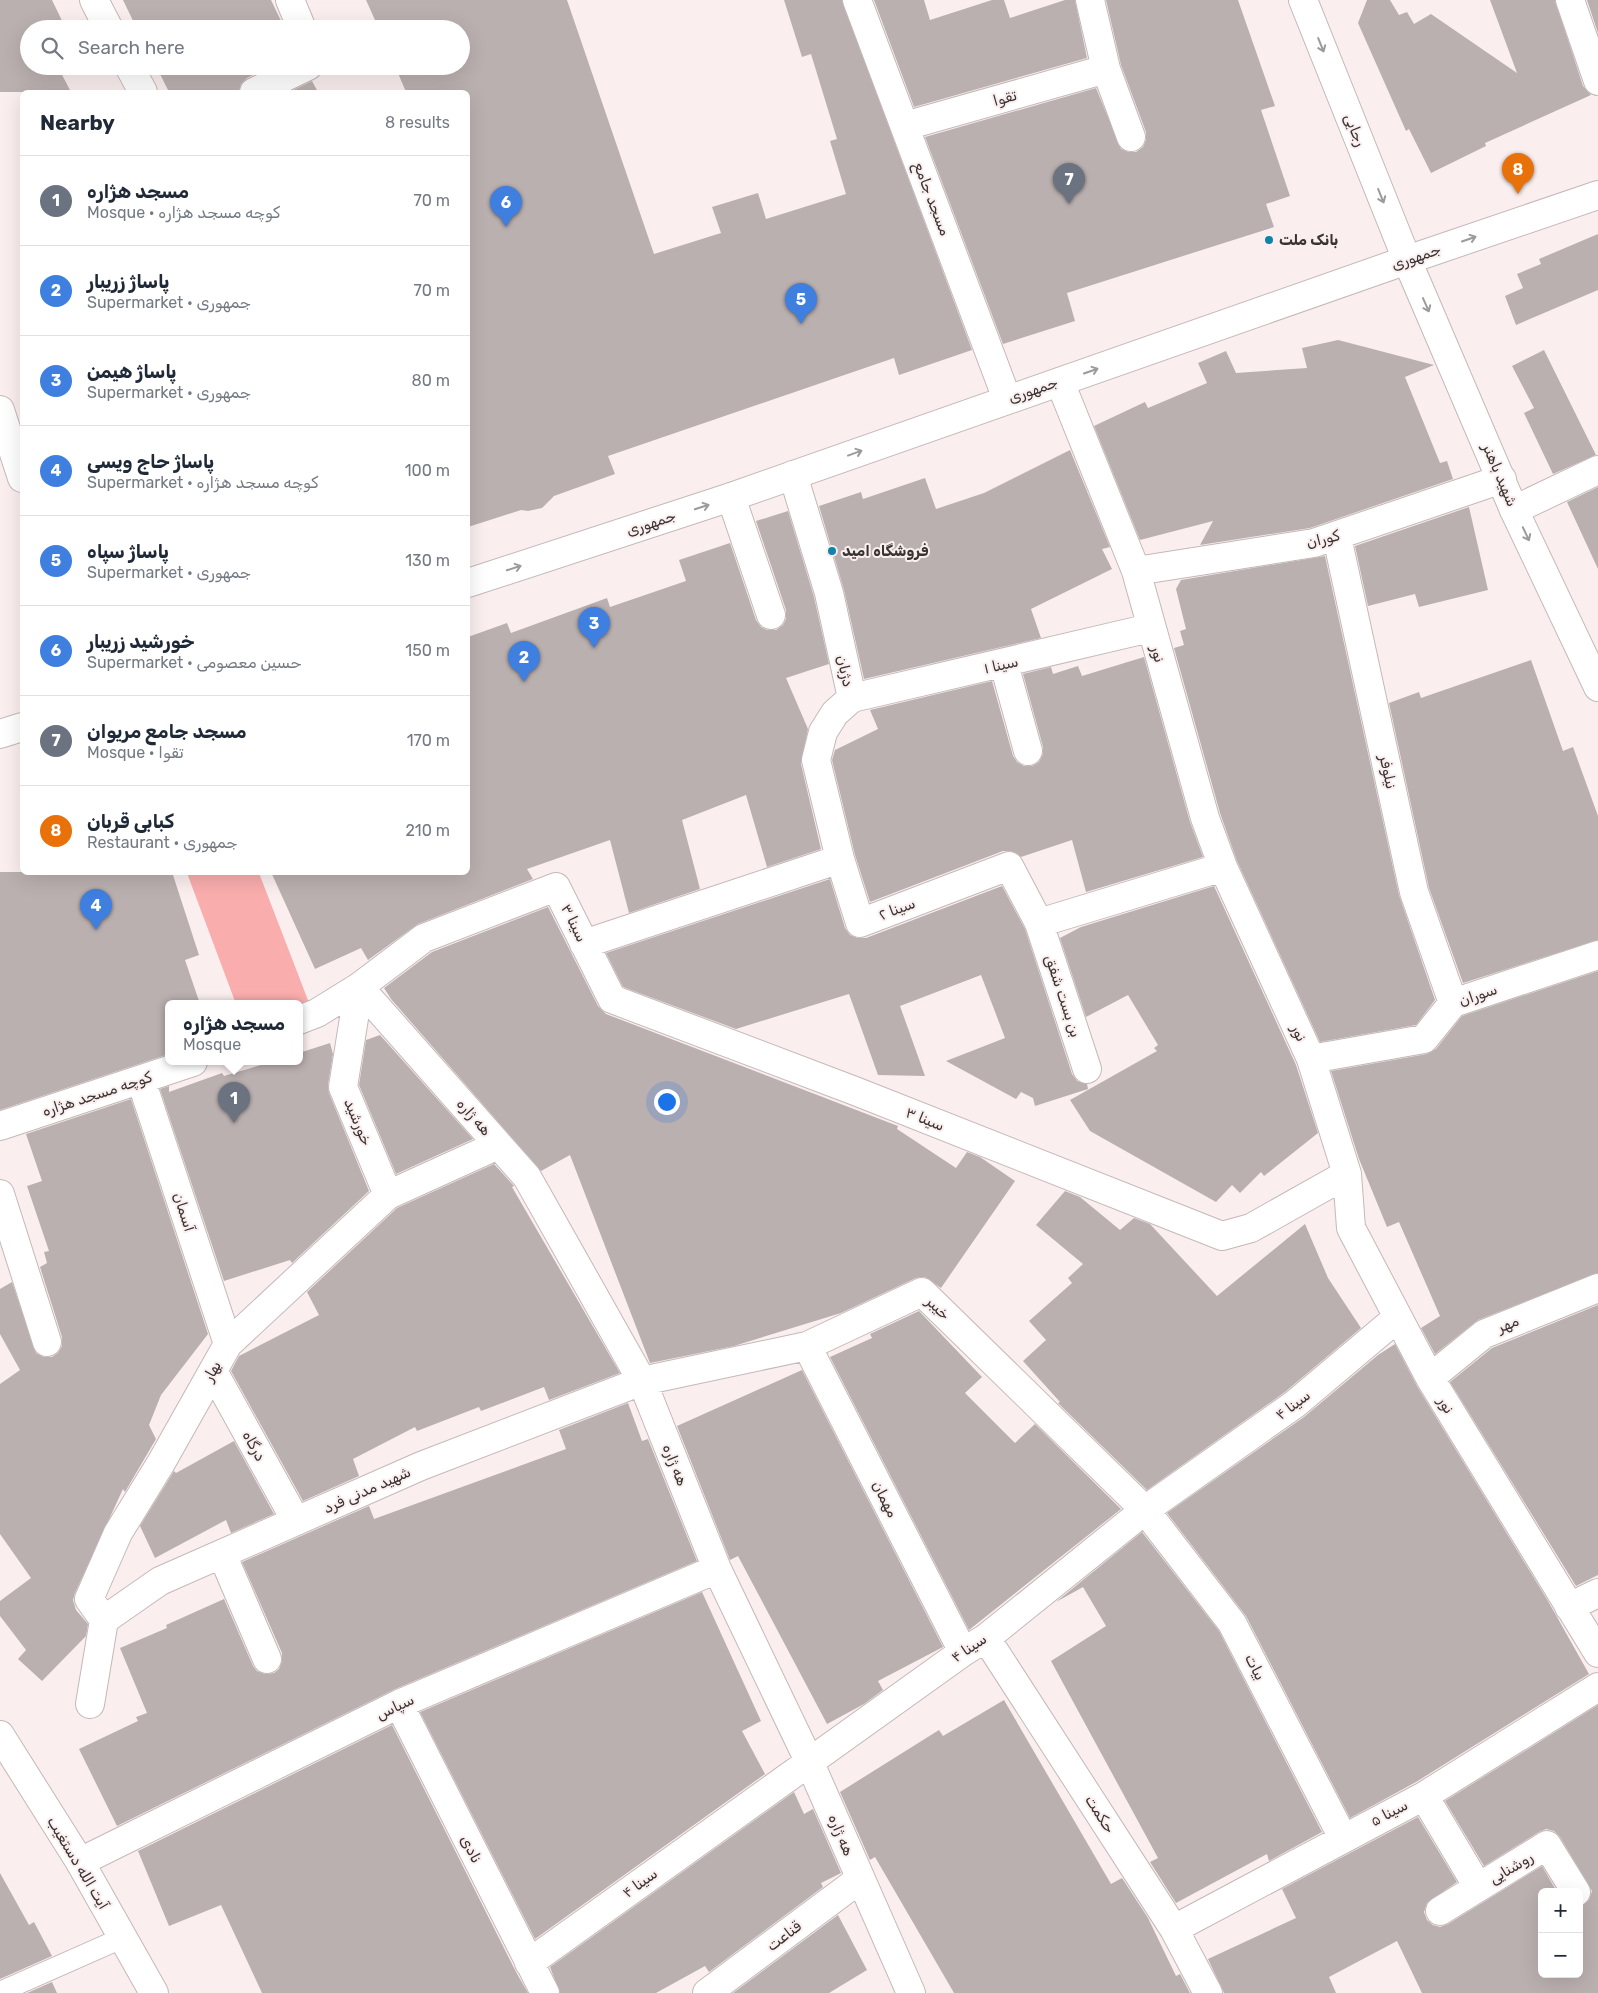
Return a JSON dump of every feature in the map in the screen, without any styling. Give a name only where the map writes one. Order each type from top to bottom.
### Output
[{"type":"street","points":[[94,0],[104,20]]},
{"type":"street","points":[[290,0],[298,20]]},
{"type":"street","name":"مسجد جامع","points":[[857,0],[1007,399]]},
{"type":"street","points":[[1090,0],[1106,69],[1131,137]]},
{"type":"street","name":"رجایی","points":[[1303,0],[1406,260]]},
{"type":"street","points":[[1570,0],[1598,81]]},
{"type":"street","name":"تقوا","points":[[905,126],[1106,69]]},
{"type":"street","points":[[134,75],[142,90]]},
{"type":"street","points":[[258,90],[289,75]]},
{"type":"street","name":"جمهوری","points":[[470,582],[731,497],[1406,260],[1598,195]]},
{"type":"street","name":"شهید باهنر","points":[[1406,260],[1514,510],[1598,687]]},
{"type":"street","name":"نور","points":[[1060,382],[1136,571],[1150,628],[1205,818],[1223,867],[1311,1059],[1347,1174],[1351,1228],[1430,1378],[1598,1653]]},
{"type":"street","points":[[0,410],[20,472]]},
{"type":"street","points":[[1514,510],[1598,470]]},
{"type":"street","name":"دژبان","points":[[793,475],[829,593],[852,698],[835,713],[823,732],[816,760],[840,859]]},
{"type":"street","name":"کوران","points":[[1136,571],[1314,543],[1337,537],[1502,479]]},
{"type":"street","points":[[731,497],[771,616]]},
{"type":"street","name":"نیلوفر","points":[[1337,537],[1414,892],[1453,1003]]},
{"type":"street","name":"سینا ۱","points":[[852,698],[1004,664],[1150,628]]},
{"type":"street","points":[[1004,664],[1028,751]]},
{"type":"street","points":[[0,734],[20,728]]},
{"type":"street","points":[[584,944],[840,859]]},
{"type":"street","name":"سینا ۲","points":[[840,859],[860,923],[1009,866],[1039,923]]},
{"type":"street","points":[[1039,923],[1223,867]]},
{"type":"street","name":"سینا ۳","points":[[358,988],[424,938],[556,887],[612,999],[855,1091],[1222,1236],[1251,1228],[1347,1174]]},
{"type":"street","name":"بن بست شفق","points":[[1039,923],[1087,1069]]},
{"type":"street","name":"سوران","points":[[1311,1059],[1424,1039],[1453,1003],[1598,955]]},
{"type":"street","points":[[303,1018],[358,988]]},
{"type":"street","name":"هه ژاره","points":[[358,988],[527,1177],[642,1381],[717,1569],[809,1761],[911,1993]]},
{"type":"street","name":"خورشید","points":[[358,988],[343,1087],[388,1195]]},
{"type":"street","name":"کوچه مسجد هژاره","points":[[0,1126],[184,1065]]},
{"type":"street","name":"آسمان","points":[[141,1080],[228,1344]]},
{"type":"street","name":"بهار","points":[[104,1620],[89,1599],[118,1532],[161,1463],[228,1344],[388,1195],[498,1145]]},
{"type":"street","points":[[0,1194],[8,1250],[47,1342]]},
{"type":"street","name":"مهر","points":[[1430,1378],[1484,1334],[1598,1288]]},
{"type":"street","name":"خیبر","points":[[642,1381],[807,1346],[922,1292],[1144,1510]]},
{"type":"street","name":"سینا ۴","points":[[529,1963],[809,1761],[963,1652],[986,1638],[1144,1510],[1295,1404],[1397,1318]]},
{"type":"street","name":"مهمان","points":[[807,1346],[963,1652]]},
{"type":"street","name":"درگاه","points":[[212,1371],[296,1521]]},
{"type":"street","name":"شهید مدنی فرد","points":[[104,1620],[160,1581],[421,1466],[642,1381]]},
{"type":"street","name":"بیات","points":[[1144,1510],[1232,1623],[1343,1838]]},
{"type":"street","points":[[222,1554],[267,1659]]},
{"type":"street","name":"سپاس","points":[[80,1862],[399,1704],[717,1569]]},
{"type":"street","points":[[1569,1607],[1598,1593]]},
{"type":"street","points":[[90,1704],[104,1620]]},
{"type":"street","name":"حکمت","points":[[986,1638],[1174,1929],[1208,1993]]},
{"type":"street","name":"سینا ۵","points":[[1174,1929],[1424,1796],[1598,1687]]},
{"type":"street","name":"نادی","points":[[399,1704],[545,1993]]},
{"type":"street","name":"آیت الله دستغیب","points":[[0,1735],[80,1862],[122,1938],[145,1990]]},
{"type":"street","name":"روشنایی","points":[[1424,1796],[1478,1887]]},
{"type":"street","name":"روشنایی","points":[[1440,1911],[1547,1845],[1573,1888]]},
{"type":"street","name":"قناعت","points":[[707,1993],[860,1879]]},
{"type":"lane","points":[[0,1992],[122,1938]]},
{"type":"shaded area","points":[[188,875],[260,875],[311,1008],[303,1011],[303,1000],[235,1000]]},
{"type":"building","points":[[0,0],[52,0],[62,20],[20,20],[20,75],[62,75],[70,90],[0,92]]},
{"type":"building","points":[[123,0],[271,0],[281,20],[133,20]]},
{"type":"building","points":[[366,0],[567,0],[654,254],[721,233],[712,207],[758,193],[766,219],[846,194],[830,141],[837,139],[811,54],[802,57],[784,0],[842,0],[972,350],[899,375],[894,358],[608,456],[615,474],[554,496],[542,508],[528,511],[521,510],[470,526],[470,90],[405,90],[399,75],[470,75],[470,20],[375,20]]},
{"type":"building","points":[[874,0],[924,0],[930,20],[992,0],[1004,0],[1010,18],[1065,0],[1075,0],[1087,58],[914,107]]},
{"type":"building","points":[[1106,0],[1238,0],[1275,106],[1261,110],[1290,196],[1266,204],[1274,227],[1067,293],[1075,321],[1003,344],[925,137],[1096,88],[1121,149],[1136,152],[1143,147],[1146,140],[1146,132],[1121,65]]},
{"type":"building","points":[[1367,0],[1390,0],[1399,15],[1407,12],[1414,24],[1431,14],[1517,73],[1490,0],[1555,0],[1583,86],[1591,95],[1485,143],[1486,146],[1431,173],[1409,129],[1406,131],[1358,23]]},
{"type":"building","points":[[1587,0],[1598,0],[1598,33]]},
{"type":"building","points":[[160,75],[253,75],[241,84],[240,90],[168,90]]},
{"type":"building","points":[[312,81],[317,90],[293,90]]},
{"type":"building","points":[[1598,234],[1598,290],[1516,325],[1505,296],[1523,288],[1517,274],[1541,264],[1539,259]]},
{"type":"building","points":[[1338,340],[1434,365],[1405,377],[1440,463],[1447,461],[1453,479],[1310,528],[1200,545],[1213,521],[1140,540],[1094,426],[1145,402],[1148,408],[1207,383],[1198,363],[1226,351],[1236,373],[1307,368],[1302,348]]},
{"type":"building","points":[[1544,350],[1596,455],[1553,474],[1524,413],[1534,408],[1512,366]]},
{"type":"building","points":[[1070,450],[1110,547],[1102,549],[1112,569],[1031,609],[1041,638],[864,679],[844,590],[819,506],[861,492],[863,499],[925,478],[936,509],[984,493]]},
{"type":"building","points":[[1598,487],[1598,569],[1567,502]]},
{"type":"building","points":[[1469,507],[1488,590],[1419,607],[1415,594],[1368,606],[1355,546]]},
{"type":"building","points":[[788,511],[814,597],[829,664],[786,678],[808,729],[801,764],[821,849],[767,867],[746,795],[682,820],[700,889],[629,913],[610,840],[527,869],[533,879],[418,924],[368,960],[361,948],[315,969],[272,875],[470,875],[470,636],[507,623],[511,633],[607,598],[610,607],[686,581],[679,560],[730,543],[756,620],[761,627],[767,630],[776,630],[783,625],[786,619],[786,610],[756,521]]},
{"type":"building","points":[[1325,556],[1399,895],[1435,1000],[1416,1025],[1320,1042],[1237,861],[1220,813],[1174,648],[1184,645],[1180,631],[1186,629],[1176,589],[1181,580]]},
{"type":"building","points":[[1144,657],[1190,822],[1203,857],[1086,892],[1072,840],[1021,857],[1011,851],[1003,851],[870,902],[855,855],[832,760],[835,750],[878,729],[870,710],[992,681],[1013,756],[1017,762],[1024,766],[1032,766],[1039,762],[1043,754],[1043,747],[1023,674],[1051,667],[1053,674],[1078,666],[1082,676]]},
{"type":"building","points":[[1531,660],[1563,751],[1573,747],[1598,816],[1598,940],[1463,983],[1429,888],[1389,703],[1419,692],[1421,698]]},
{"type":"building","points":[[0,872],[20,872],[20,875],[173,875],[199,955],[185,960],[199,1000],[165,1000],[165,1055],[0,1110]]},
{"type":"building","points":[[830,879],[845,928],[850,935],[858,938],[866,938],[1002,886],[1025,929],[1072,1074],[1077,1081],[1087,1084],[1088,1089],[1035,1106],[1033,1098],[1021,1092],[1016,1099],[946,1061],[1005,1038],[981,975],[900,1006],[925,1076],[878,1075],[849,994],[736,1029],[623,987],[606,953]]},
{"type":"building","points":[[1214,886],[1296,1065],[1318,1133],[1264,1176],[1261,1172],[1240,1193],[1232,1185],[1216,1202],[1090,1131],[1070,1100],[1157,1051],[1154,1048],[1158,1045],[1128,995],[1086,1017],[1060,938],[1081,927]]},
{"type":"building","points":[[548,907],[598,1006],[606,1014],[898,1126],[897,1129],[956,1168],[967,1152],[980,1157],[1015,1181],[941,1288],[925,1277],[916,1278],[841,1313],[734,1346],[650,1363],[570,1155],[541,1171],[391,999],[384,988],[432,952]]},
{"type":"building","points":[[1598,971],[1598,1273],[1478,1320],[1435,1354],[1421,1328],[1440,1316],[1399,1222],[1387,1227],[1359,1159],[1331,1071],[1427,1054],[1436,1049],[1462,1016]]},
{"type":"building","points":[[380,1035],[473,1139],[396,1174],[359,1085],[366,1040]]},
{"type":"building","points":[[330,1043],[333,1054],[328,1085],[329,1093],[369,1191],[292,1263],[290,1260],[224,1281],[160,1089],[169,1086],[169,1092],[222,1073],[224,1076],[261,1065],[303,1065],[303,1052]]},
{"type":"building","points":[[131,1099],[208,1334],[161,1395],[149,1425],[156,1439],[125,1492],[123,1489],[75,1593],[73,1600],[76,1610],[88,1624],[86,1636],[42,1681],[18,1659],[26,1650],[0,1616],[0,1601],[31,1578],[0,1534],[0,1384],[20,1370],[0,1334],[0,1289],[12,1282],[36,1353],[44,1357],[52,1357],[58,1353],[62,1346],[62,1337],[40,1267],[47,1263],[44,1252],[49,1251],[27,1186],[42,1181],[26,1134]]},
{"type":"building","points":[[494,1164],[514,1186],[512,1187],[620,1373],[549,1400],[544,1387],[481,1411],[479,1407],[417,1431],[415,1427],[353,1459],[359,1476],[303,1501],[231,1371],[239,1356],[319,1315],[307,1292],[397,1208]]},
{"type":"building","points":[[1065,1191],[1080,1197],[1120,1230],[1134,1218],[1150,1224],[1217,1296],[1305,1224],[1328,1278],[1361,1328],[1285,1392],[1147,1490],[1058,1403],[1060,1402],[1023,1361],[1046,1340],[1029,1321],[1072,1283],[1068,1278],[1083,1264],[1036,1225]]},
{"type":"building","points":[[1598,1305],[1598,1575],[1576,1586],[1450,1382],[1492,1348]]},
{"type":"building","points":[[919,1311],[982,1377],[965,1393],[1015,1443],[1035,1424],[1121,1509],[969,1630],[830,1357],[872,1338],[870,1334]]},
{"type":"building","points":[[1395,1344],[1417,1386],[1548,1601],[1589,1674],[1416,1782],[1350,1818],[1246,1616],[1167,1513],[1304,1417],[1378,1355]]},
{"type":"building","points":[[802,1370],[943,1647],[878,1681],[883,1690],[864,1704],[827,1724],[738,1556],[730,1560],[677,1426]]},
{"type":"building","points":[[628,1403],[642,1441],[648,1439],[697,1561],[393,1690],[117,1826],[79,1749],[138,1721],[136,1717],[147,1713],[120,1648],[167,1628],[166,1625],[224,1599],[253,1666],[257,1671],[265,1674],[274,1673],[279,1669],[282,1653],[242,1562],[369,1506],[374,1519],[566,1449],[559,1430]]},
{"type":"building","points":[[234,1441],[274,1514],[231,1533],[226,1520],[155,1558],[140,1526],[174,1471],[176,1473]]},
{"type":"building","points":[[1142,1532],[1219,1631],[1322,1832],[1269,1861],[1267,1854],[1176,1903],[1150,1862],[1158,1858],[1051,1661],[1106,1626],[1083,1587],[1056,1602]]},
{"type":"building","points":[[702,1592],[761,1721],[742,1731],[765,1774],[535,1939],[420,1712]]},
{"type":"building","points":[[1004,1700],[1111,1884],[1122,1878],[1148,1918],[1176,1976],[1180,1974],[1190,1993],[954,1993],[875,1857],[870,1860],[840,1792],[939,1730],[943,1736]]},
{"type":"building","points":[[1598,1705],[1598,1993],[1422,1993],[1397,1941],[1329,1977],[1336,1993],[1224,1993],[1208,1959],[1296,1918],[1282,1889],[1418,1817],[1457,1882],[1427,1903],[1424,1912],[1427,1920],[1433,1925],[1440,1927],[1448,1924],[1542,1866],[1555,1888],[1538,1888],[1538,1978],[1583,1978],[1583,1904],[1589,1900],[1592,1891],[1560,1837],[1554,1831],[1546,1829],[1484,1866],[1445,1801]]},
{"type":"building","points":[[392,1725],[528,1993],[262,1993],[221,1905],[169,1926],[138,1851]]},
{"type":"building","points":[[794,1792],[804,1814],[813,1809],[841,1873],[821,1883],[823,1887],[709,1972],[705,1966],[656,1993],[560,1993],[550,1967]]},
{"type":"building","points":[[0,1873],[29,1925],[34,1922],[52,1956],[0,1979]]},
{"type":"building","points":[[838,1915],[867,1970],[829,1993],[733,1993]]},
{"type":"building","points":[[52,1982],[57,1993],[27,1993]]},
{"type":"place","name":"کبابی قربان","points":[[1518,194]]},
{"type":"place","name":"مسجد جامع مریوان","points":[[1069,204]]},
{"type":"place","name":"خورشید زریبار","points":[[506,227]]},
{"type":"place","name":"بانک ملت","points":[[1269,240]]},
{"type":"place","name":"پاساژ سپاه","points":[[801,324]]},
{"type":"place","name":"فروشگاه امید","points":[[832,551]]},
{"type":"place","name":"پاساژ هیمن","points":[[594,648]]},
{"type":"place","name":"پاساژ زریبار","points":[[524,682]]},
{"type":"place","name":"پاساژ حاج ویسی","points":[[96,930]]},
{"type":"place","name":"مسجد هژاره","points":[[234,1123]]}]
